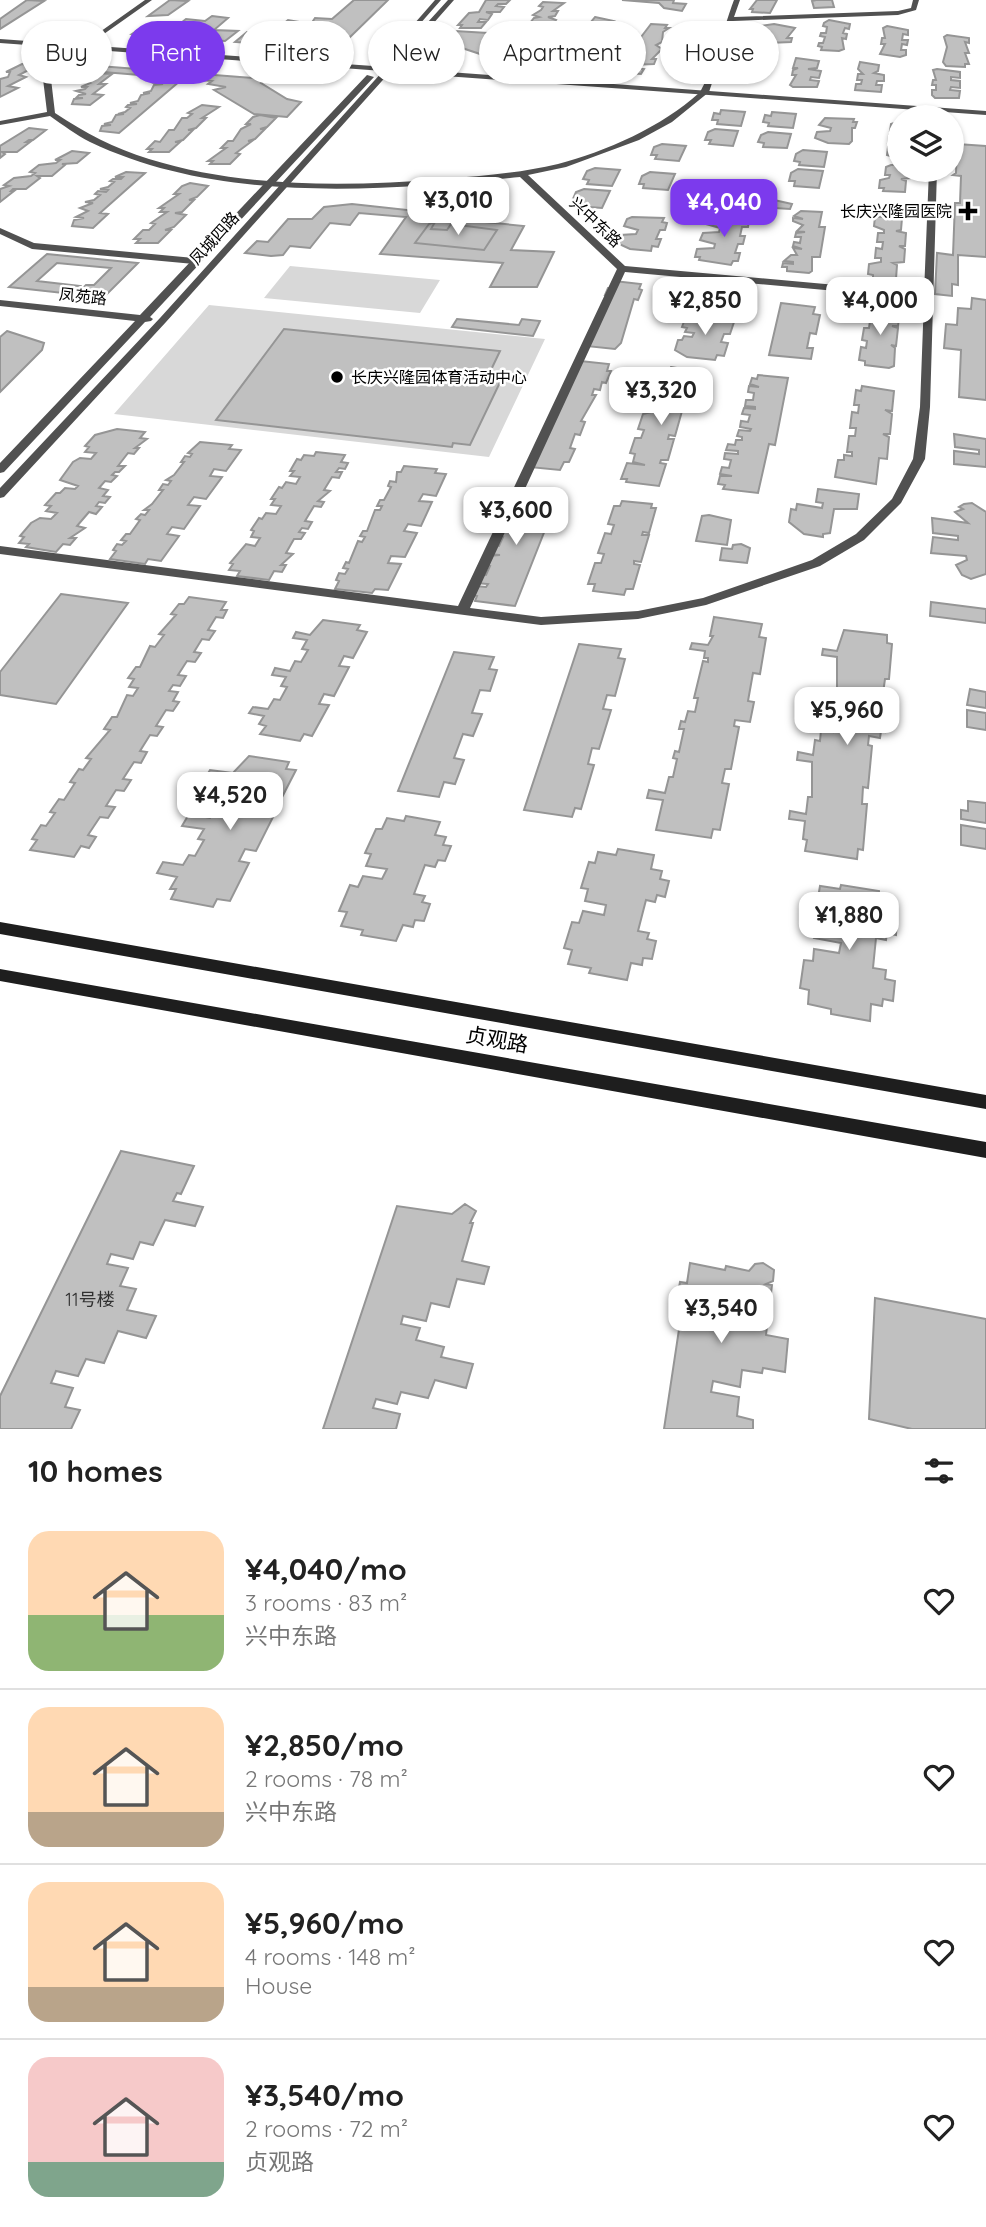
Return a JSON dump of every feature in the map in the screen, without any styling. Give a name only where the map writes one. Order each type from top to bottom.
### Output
[{"type":"main road","name":"贞观路","points":[[0,928],[986,1102]]},
{"type":"main road","name":"贞观路","points":[[0,975],[986,1150]]},
{"type":"street","points":[[112,26],[149,0]]},
{"type":"street","name":"凤城四路","points":[[420,21],[438,0]]},
{"type":"street","name":"凤城四路","points":[[433,21],[451,0]]},
{"type":"street","points":[[0,123],[51,114],[93,141],[156,165],[213,177],[268,183],[416,186],[522,174],[563,165],[636,138],[669,120],[705,92],[737,0]]},
{"type":"street","points":[[730,19],[898,13],[914,9],[916,0]]},
{"type":"street","points":[[0,41],[21,43]]},
{"type":"street","points":[[112,49],[368,67]]},
{"type":"street","points":[[465,74],[887,109]]},
{"type":"street","name":"凤城四路","points":[[0,470],[144,318],[194,261],[368,79]]},
{"type":"street","points":[[48,84],[51,114]]},
{"type":"street","name":"凤城四路","points":[[0,495],[377,84]]},
{"type":"street","points":[[964,113],[986,113]]},
{"type":"street","name":"兴中东路","points":[[462,611],[622,269],[522,174]]},
{"type":"street","points":[[0,550],[541,621],[638,614],[706,601],[816,563],[860,537],[897,501],[919,459],[925,407],[932,182]]},
{"type":"street","points":[[0,231],[32,246],[194,261]]},
{"type":"street","points":[[622,269],[927,296]]},
{"type":"street","name":"凤苑路","points":[[0,303],[163,320]]},
{"type":"shaded area","points":[[290,266],[440,280],[420,313],[264,298]]},
{"type":"shaded area","name":"长庆兴隆园体育活动中心","points":[[209,305],[545,339],[489,457],[114,414]]},
{"type":"building","points":[[27,0],[44,1],[0,29],[0,19]]},
{"type":"building","points":[[170,0],[188,1],[168,15],[148,16]]},
{"type":"building","points":[[354,0],[388,0],[354,33],[354,21],[313,21],[315,18],[332,19]]},
{"type":"building","points":[[486,0],[510,0],[506,4],[496,6],[504,7],[500,12],[486,12],[492,14],[488,20],[480,19],[479,28],[465,28],[465,21],[462,21],[469,13],[479,12]]},
{"type":"building","points":[[622,0],[674,0],[673,3],[686,4],[682,11],[664,8],[659,3]]},
{"type":"building","points":[[757,0],[777,0],[770,13],[752,12],[753,9],[750,9]]},
{"type":"building","points":[[832,0],[834,7],[814,8],[812,1]]},
{"type":"building","points":[[543,2],[564,3],[553,11],[558,11],[555,16],[548,17],[555,21],[532,21],[539,17],[533,15],[543,7],[539,6]]},
{"type":"building","points":[[212,16],[228,18],[224,21],[205,21]]},
{"type":"building","points":[[595,17],[614,21],[592,21]]},
{"type":"building","points":[[829,20],[850,24],[849,29],[845,28],[843,33],[847,34],[846,39],[842,38],[844,49],[821,50],[822,47],[818,46],[823,43],[825,37],[820,36],[821,33],[826,33],[827,27],[823,26],[824,23]]},
{"type":"building","points":[[651,24],[660,25],[660,43],[656,45],[660,51],[652,59],[656,59],[654,64],[646,64],[646,31]]},
{"type":"building","points":[[779,25],[795,28],[787,38],[792,38],[791,42],[779,43]]},
{"type":"building","points":[[887,26],[908,30],[908,35],[903,34],[902,40],[908,40],[907,45],[902,44],[901,50],[906,50],[906,55],[900,57],[880,54],[885,44],[881,44],[882,38],[885,38],[883,28]]},
{"type":"building","points":[[225,30],[238,31],[225,41]]},
{"type":"building","points":[[465,32],[479,32],[479,54],[465,49]]},
{"type":"building","points":[[947,35],[969,38],[969,43],[965,42],[969,53],[965,53],[969,64],[965,64],[965,67],[946,66],[943,62],[947,47],[944,37]]},
{"type":"building","points":[[796,58],[819,61],[817,68],[808,69],[821,71],[819,78],[811,77],[810,80],[819,81],[817,87],[790,85],[796,75],[792,75],[793,70],[798,68],[793,68]]},
{"type":"building","points":[[860,62],[879,65],[878,71],[874,73],[884,75],[884,81],[877,81],[876,85],[882,85],[881,92],[855,90],[856,84],[861,84],[862,80],[857,80],[858,74],[863,74],[858,69]]},
{"type":"building","points":[[21,64],[21,80],[8,86],[18,88],[0,97],[0,79],[8,77],[10,72],[6,72]]},
{"type":"building","points":[[112,67],[126,68],[126,74],[112,73]]},
{"type":"building","points":[[933,70],[960,72],[960,78],[951,77],[951,80],[960,81],[960,88],[951,87],[950,90],[960,91],[959,98],[935,98],[932,95],[932,90],[936,90],[936,85],[932,85],[933,80],[936,80]]},
{"type":"building","points":[[225,76],[239,77],[239,84],[263,84],[287,99],[301,102],[287,117],[254,114],[214,90],[226,87],[208,84],[225,84]]},
{"type":"building","points":[[88,84],[106,84],[93,94],[103,95],[90,105],[72,104],[74,99],[83,98],[76,98],[79,95],[86,94],[76,91],[87,87],[81,87]]},
{"type":"building","points":[[176,84],[119,133],[100,131],[102,126],[111,125],[104,124],[112,122],[116,115],[124,114],[118,114],[130,108],[126,107],[128,105],[137,104],[130,103],[138,101],[141,95],[150,93],[143,93],[151,91],[154,85]]},
{"type":"building","points":[[202,105],[219,107],[202,118],[206,118],[196,128],[188,130],[193,130],[183,140],[175,142],[180,142],[169,152],[149,152],[152,149],[147,149],[155,141],[160,142],[169,130],[174,130],[182,118],[187,118],[192,114],[188,113]]},
{"type":"building","points":[[721,110],[745,112],[741,126],[717,124],[718,120],[712,120],[714,113],[720,114]]},
{"type":"building","points":[[772,112],[796,114],[793,128],[768,126],[769,123],[763,122],[765,115],[771,116]]},
{"type":"building","points":[[260,115],[276,118],[267,127],[260,129],[265,129],[236,153],[240,154],[230,164],[210,164],[213,161],[208,161],[226,148],[221,148],[228,141],[233,141],[241,129],[251,124],[246,124],[253,117]]},
{"type":"building","points":[[825,118],[854,119],[853,122],[857,122],[855,128],[852,128],[852,141],[849,144],[828,143],[815,138],[817,132],[830,131],[831,128],[819,125]]},
{"type":"building","points":[[29,128],[46,130],[26,142],[30,142],[17,152],[2,152],[5,154],[0,158],[0,146]]},
{"type":"building","points":[[715,129],[738,131],[733,146],[709,144],[711,140],[705,140],[708,132]]},
{"type":"building","points":[[768,132],[791,134],[787,148],[763,147],[764,143],[758,142],[761,135]]},
{"type":"building","points":[[662,144],[686,146],[679,161],[655,159],[657,155],[651,155],[654,147]]},
{"type":"building","name":"长庆兴隆园医院","points":[[964,144],[986,146],[986,257],[958,255],[958,285],[952,284],[952,296],[935,294],[937,253],[953,255],[955,203],[960,203],[961,182],[964,182]]},
{"type":"building","points":[[803,150],[827,152],[824,167],[799,165],[800,162],[794,161],[796,154]]},
{"type":"building","points":[[72,151],[89,153],[77,163],[62,164],[65,165],[52,176],[37,176],[40,178],[26,189],[13,189],[11,191],[14,191],[0,202],[0,189],[9,186],[4,185],[14,178],[31,176],[35,173],[30,172],[39,165],[56,163],[60,160],[55,160]]},
{"type":"building","points":[[595,168],[620,170],[612,186],[587,184],[589,180],[583,179],[587,171]]},
{"type":"building","points":[[798,169],[823,171],[819,188],[794,186],[795,181],[789,181],[791,173]]},
{"type":"building","points":[[126,172],[145,173],[100,213],[108,214],[93,228],[72,226],[74,220],[84,218],[76,217],[88,211],[80,208],[93,203],[85,202],[100,195],[95,194],[98,191],[106,192],[108,190],[100,189],[108,187],[114,182],[110,181],[113,179],[121,179],[123,177],[115,177]]},
{"type":"building","points":[[650,172],[675,174],[668,190],[643,188],[644,184],[639,184],[642,176]]},
{"type":"building","points":[[880,180],[906,182],[905,192],[883,191],[884,188],[879,188]]},
{"type":"building","points":[[190,183],[208,186],[197,197],[189,200],[194,200],[182,212],[175,213],[186,215],[174,227],[165,230],[171,230],[158,243],[136,243],[140,239],[134,239],[143,230],[149,230],[155,224],[151,223],[167,212],[160,212],[164,208],[159,208],[179,194],[174,194],[182,186]]},
{"type":"building","points":[[461,189],[505,193],[502,198],[468,195],[458,193]]},
{"type":"building","points":[[584,189],[610,191],[602,208],[576,206],[578,201],[572,201],[576,192]]},
{"type":"building","points":[[765,198],[792,204],[790,209],[757,207],[759,201]]},
{"type":"building","points":[[464,199],[497,201],[484,222],[524,226],[511,250],[554,252],[537,287],[490,287],[503,263],[380,254],[406,217],[359,213],[350,225],[330,223],[310,248],[290,246],[283,255],[271,256],[245,253],[257,241],[268,242],[288,219],[312,219],[324,207],[352,204],[462,216],[468,207],[459,207]],"holes":[[[435,222],[431,229],[447,230],[451,224],[497,230],[484,250],[415,243],[429,224]]]},
{"type":"building","points":[[801,211],[822,212],[819,227],[825,227],[820,257],[812,257],[812,271],[809,273],[787,271],[787,267],[782,267],[783,263],[793,264],[784,261],[791,255],[797,255],[793,248],[802,249],[793,246],[794,242],[800,243],[801,237],[795,237],[796,233],[805,232],[797,231],[803,225],[793,221],[793,218],[803,219],[794,216]]},
{"type":"building","points":[[746,215],[745,220],[749,220],[748,227],[742,227],[740,236],[745,236],[743,244],[738,244],[735,253],[740,253],[738,261],[733,261],[731,265],[699,260],[700,257],[695,257],[697,249],[714,248],[715,244],[700,240],[703,233],[719,232],[720,228],[706,224],[708,216]]},
{"type":"building","points":[[881,215],[902,218],[901,230],[896,231],[906,233],[905,246],[899,246],[905,249],[904,262],[893,263],[897,265],[896,279],[891,280],[873,279],[873,275],[868,274],[869,264],[881,262],[881,258],[875,258],[876,248],[882,249],[883,242],[877,242],[878,233],[884,233],[884,230],[874,226],[875,217]]},
{"type":"building","points":[[664,218],[662,222],[667,223],[665,230],[660,230],[656,239],[661,239],[658,247],[652,246],[651,251],[630,249],[617,243],[620,235],[636,234],[638,230],[624,226],[627,219]]},
{"type":"building","points":[[435,222],[431,229],[447,230],[451,224],[497,230],[484,250],[415,243],[429,224]]},
{"type":"building","points":[[47,254],[138,263],[104,297],[77,294],[86,285],[94,285],[111,268],[57,263],[37,281],[80,286],[72,294],[9,287]]},
{"type":"building","points":[[614,281],[641,284],[639,289],[642,290],[638,300],[634,299],[621,343],[615,349],[586,346],[608,295],[605,295],[608,288],[611,288]]},
{"type":"building","points":[[681,288],[715,293],[709,312],[674,308]]},
{"type":"building","points":[[972,298],[986,300],[986,400],[959,397],[961,350],[944,348],[946,324],[957,325],[958,308],[971,309]]},
{"type":"building","points":[[781,303],[815,307],[813,314],[820,315],[816,334],[810,333],[807,348],[813,348],[811,359],[769,355]]},
{"type":"building","points":[[872,305],[900,310],[898,326],[892,326],[898,328],[896,346],[891,345],[895,348],[894,366],[889,368],[865,365],[865,361],[859,360],[861,347],[866,348],[867,341],[862,340],[864,328],[869,328],[870,321],[865,321],[866,309],[871,310]]},
{"type":"building","points":[[701,314],[729,317],[727,321],[734,322],[730,334],[724,334],[721,342],[728,343],[724,356],[717,355],[715,360],[687,357],[675,350],[678,340],[682,340],[684,336],[692,337],[694,333],[685,332],[687,328],[682,327],[685,319]]},
{"type":"building","points":[[457,319],[519,325],[522,319],[540,321],[533,336],[452,327]]},
{"type":"building","points":[[284,329],[500,351],[490,372],[504,374],[470,445],[453,443],[452,447],[216,420]]},
{"type":"building","points":[[7,331],[44,343],[42,350],[0,392],[0,337]]},
{"type":"building","points":[[580,361],[609,364],[607,371],[611,371],[606,383],[602,382],[600,390],[594,389],[592,395],[596,395],[581,421],[585,422],[580,435],[575,434],[570,448],[575,449],[569,462],[564,462],[560,470],[529,467]]},
{"type":"building","points":[[671,367],[701,372],[695,390],[690,390],[689,393],[694,393],[689,412],[682,411],[675,436],[669,435],[668,439],[674,439],[668,460],[661,460],[660,463],[666,464],[659,486],[626,482],[627,479],[621,479],[627,463],[645,465],[633,462],[635,454],[630,453],[635,438],[641,438],[644,430],[638,429],[643,414],[656,411],[658,406],[652,406],[657,392],[662,392],[665,384],[660,384],[664,371],[669,371]]},
{"type":"building","points":[[758,375],[788,378],[775,445],[769,444],[758,493],[723,489],[725,485],[718,484],[720,476],[732,476],[720,474],[722,467],[729,468],[731,460],[724,459],[725,453],[738,454],[738,451],[726,450],[728,444],[735,445],[736,440],[742,440],[742,437],[737,436],[739,430],[751,429],[740,427],[741,421],[748,422],[750,415],[742,414],[744,408],[755,409],[745,406],[746,400],[753,400],[754,393],[748,392],[749,386],[759,387],[750,384],[752,378],[757,379]]},
{"type":"building","points":[[862,386],[894,391],[892,411],[885,410],[892,414],[890,434],[883,434],[889,437],[887,459],[879,458],[876,484],[835,477],[838,460],[844,460],[844,455],[852,456],[852,452],[847,452],[849,436],[855,436],[856,428],[850,428],[852,412],[858,413],[859,405],[854,405],[856,390],[861,391]]},
{"type":"building","points":[[117,429],[145,432],[140,438],[147,439],[135,448],[139,448],[134,454],[128,453],[118,466],[125,466],[112,475],[117,476],[111,482],[105,481],[99,488],[108,490],[103,496],[110,497],[105,503],[99,502],[96,506],[102,507],[96,514],[89,512],[77,526],[85,528],[70,538],[76,538],[70,545],[63,544],[56,552],[26,547],[29,544],[19,543],[24,537],[20,536],[31,523],[40,518],[51,519],[57,513],[46,511],[51,506],[45,505],[56,493],[78,486],[60,480],[73,462],[80,458],[91,459],[96,453],[85,452],[89,447],[85,446],[95,435]]},
{"type":"building","points":[[954,434],[986,439],[986,467],[954,464],[954,451],[979,454],[979,450],[955,447]]},
{"type":"building","points":[[200,442],[232,445],[229,449],[241,450],[226,471],[214,469],[210,476],[222,477],[206,499],[194,497],[188,505],[200,506],[184,529],[172,527],[167,534],[179,536],[161,561],[148,559],[145,564],[110,559],[117,544],[122,545],[126,541],[121,540],[126,534],[130,534],[140,520],[136,519],[149,510],[144,510],[163,490],[159,490],[163,484],[168,485],[171,481],[166,480],[174,475],[184,462],[181,462],[185,456],[190,457],[192,454],[188,453]]},
{"type":"building","points":[[316,452],[345,455],[341,462],[348,463],[345,469],[339,468],[336,472],[342,472],[339,478],[332,477],[324,490],[330,491],[318,501],[324,502],[321,507],[314,506],[305,521],[312,522],[308,529],[302,528],[299,532],[305,533],[301,539],[294,539],[286,553],[293,554],[281,565],[286,565],[282,572],[274,571],[269,580],[237,576],[240,571],[229,570],[233,564],[230,563],[246,544],[255,546],[260,538],[251,537],[254,531],[251,530],[266,513],[276,514],[281,506],[271,505],[275,499],[271,499],[279,487],[282,488],[286,482],[296,484],[300,477],[290,476],[294,471],[290,471],[297,459],[301,460],[304,455],[314,456]]},
{"type":"building","points":[[404,466],[437,469],[435,473],[446,474],[436,496],[423,494],[419,501],[432,502],[421,526],[408,524],[404,531],[417,533],[405,557],[391,556],[388,563],[401,564],[388,590],[375,589],[372,593],[335,589],[339,573],[345,574],[348,569],[343,568],[346,562],[349,563],[358,541],[362,542],[365,537],[360,536],[363,531],[367,531],[375,510],[380,510],[382,506],[377,506],[391,487],[388,486],[390,481],[396,482],[397,472],[401,472]]},
{"type":"building","points":[[524,488],[560,492],[515,606],[475,601],[477,596],[471,595],[475,586],[486,587],[488,584],[476,583],[479,574],[486,575],[490,566],[483,565],[487,556],[500,555],[487,554],[491,545],[499,546],[503,537],[496,536],[500,528],[512,529],[513,527],[501,526],[511,501],[522,503],[523,500],[513,499]]},
{"type":"building","points":[[818,489],[859,494],[857,509],[834,509],[830,533],[823,534],[823,537],[804,534],[789,522],[791,509],[796,510],[797,504],[822,508],[823,503],[816,502]]},
{"type":"building","points":[[622,501],[652,504],[651,508],[656,508],[649,533],[643,532],[642,535],[649,535],[641,562],[634,561],[634,564],[640,565],[633,589],[626,589],[624,595],[593,591],[595,584],[588,584],[595,563],[601,563],[604,554],[598,553],[605,533],[611,534],[614,525],[608,524],[614,506],[620,506]]},
{"type":"building","points":[[972,503],[986,512],[986,574],[971,579],[962,575],[956,565],[967,560],[966,556],[931,553],[933,537],[958,540],[958,536],[933,533],[932,518],[968,523],[955,512],[963,509],[959,507],[964,504]]},
{"type":"building","points":[[702,516],[731,520],[727,545],[696,541]]},
{"type":"building","points":[[741,544],[750,548],[747,563],[720,560],[722,548],[732,549],[733,545]]},
{"type":"building","points":[[61,594],[128,603],[56,704],[0,695],[0,672]]},
{"type":"building","points":[[189,597],[226,602],[221,610],[227,610],[223,618],[216,617],[208,630],[215,631],[209,640],[202,639],[194,652],[201,653],[195,662],[187,661],[178,675],[186,676],[180,686],[173,685],[169,691],[178,692],[173,701],[179,702],[173,711],[166,710],[156,726],[163,727],[157,736],[150,735],[140,751],[147,752],[141,763],[134,762],[123,779],[131,780],[124,791],[116,790],[106,806],[115,807],[108,818],[100,817],[88,835],[96,837],[89,848],[81,846],[74,857],[30,850],[37,840],[32,839],[41,825],[46,826],[55,813],[50,812],[59,799],[64,800],[75,783],[70,782],[79,769],[83,770],[91,759],[86,758],[110,730],[104,729],[112,717],[117,717],[127,695],[133,696],[138,688],[129,687],[134,679],[128,678],[136,667],[140,667],[150,646],[155,647],[164,635],[159,634],[176,615],[171,614]]},
{"type":"building","points":[[931,602],[986,609],[986,623],[930,616]]},
{"type":"building","points":[[714,617],[762,624],[759,637],[766,638],[760,674],[753,673],[748,701],[754,702],[750,722],[735,720],[734,726],[739,727],[731,769],[725,769],[722,783],[729,784],[720,830],[713,829],[711,838],[656,830],[663,800],[647,798],[649,790],[665,793],[669,777],[673,777],[677,759],[673,758],[675,751],[679,752],[684,729],[679,729],[681,721],[685,722],[688,711],[695,712],[698,698],[694,698],[703,661],[708,662],[708,658],[704,658],[705,651],[690,649],[692,643],[708,645],[713,636],[710,636]]},
{"type":"building","points":[[323,620],[360,625],[357,630],[367,632],[353,658],[344,656],[339,666],[349,667],[334,696],[324,694],[319,704],[329,705],[312,736],[304,734],[300,741],[260,734],[266,726],[259,724],[264,716],[249,713],[253,707],[268,709],[274,699],[280,700],[287,687],[281,686],[286,677],[272,675],[275,668],[290,671],[295,661],[301,662],[308,650],[302,649],[307,640],[293,638],[296,632],[310,635]]},
{"type":"building","points":[[844,630],[887,635],[887,643],[892,644],[889,679],[885,679],[883,693],[888,694],[885,732],[881,731],[880,738],[869,736],[868,745],[872,746],[868,788],[863,787],[862,804],[867,804],[863,850],[858,849],[857,859],[805,851],[805,821],[789,819],[790,811],[806,814],[808,797],[812,797],[812,762],[797,760],[798,752],[813,755],[815,740],[820,741],[821,730],[833,732],[832,708],[816,705],[817,699],[831,701],[833,688],[837,688],[837,657],[822,655],[823,649],[837,651]]},
{"type":"building","points":[[579,644],[621,649],[618,658],[625,659],[615,696],[607,695],[603,709],[611,710],[599,749],[592,748],[588,764],[594,765],[581,809],[575,808],[572,817],[524,810]]},
{"type":"building","points":[[454,652],[494,657],[489,669],[497,670],[490,691],[480,690],[472,713],[482,714],[473,736],[463,734],[454,758],[464,760],[455,784],[444,782],[439,797],[398,791]]},
{"type":"building","points":[[970,689],[986,692],[986,708],[967,705]]},
{"type":"building","points":[[967,710],[986,713],[986,730],[967,727]]},
{"type":"building","points":[[249,756],[289,762],[286,769],[296,770],[279,803],[269,801],[263,813],[274,815],[256,851],[245,849],[239,861],[249,863],[230,901],[217,899],[213,907],[171,899],[176,889],[170,889],[177,877],[157,873],[163,862],[183,865],[189,855],[195,856],[204,840],[198,839],[204,829],[182,826],[189,814],[210,818],[215,809],[221,810],[230,793],[224,792],[228,784],[204,780],[210,770],[233,773]]},
{"type":"building","points":[[968,801],[986,803],[986,823],[961,819],[961,810],[968,811]]},
{"type":"building","points":[[406,816],[440,822],[435,835],[446,837],[443,845],[451,846],[445,861],[438,860],[435,867],[425,865],[414,894],[425,896],[422,902],[430,904],[424,921],[415,920],[413,927],[403,925],[396,941],[361,935],[363,930],[341,926],[347,912],[339,911],[350,885],[358,887],[363,876],[382,879],[387,869],[366,866],[371,854],[365,853],[376,829],[382,829],[387,818],[404,821]]},
{"type":"building","points":[[961,825],[986,829],[986,849],[961,845]]},
{"type":"building","points":[[618,849],[654,855],[651,869],[662,871],[660,879],[669,881],[665,897],[657,895],[655,902],[646,900],[638,931],[649,933],[647,939],[656,941],[652,959],[643,958],[642,965],[631,963],[627,980],[589,973],[591,968],[568,964],[572,950],[564,948],[572,922],[579,923],[583,911],[604,915],[606,905],[585,901],[588,889],[581,888],[589,862],[595,863],[598,852],[616,855]]},
{"type":"building","points":[[841,885],[879,891],[878,905],[889,907],[888,914],[897,916],[896,935],[887,933],[886,940],[876,938],[873,968],[886,970],[885,979],[895,981],[893,1001],[883,999],[882,1006],[871,1004],[870,1021],[831,1014],[831,1009],[808,1004],[809,990],[800,988],[804,960],[813,961],[814,949],[839,953],[841,943],[814,938],[816,926],[809,924],[813,897],[818,898],[820,886],[840,889]]},
{"type":"building","points":[[121,1151],[194,1166],[181,1194],[177,1193],[173,1201],[203,1207],[195,1226],[165,1220],[153,1245],[140,1242],[133,1259],[111,1254],[107,1264],[128,1268],[120,1286],[136,1289],[127,1310],[156,1316],[146,1338],[118,1331],[104,1363],[86,1359],[78,1376],[56,1371],[51,1383],[73,1388],[65,1407],[80,1410],[71,1429],[0,1429],[0,1396]]},
{"type":"building","points":[[465,1204],[476,1211],[470,1223],[473,1223],[462,1261],[489,1267],[484,1284],[457,1279],[449,1307],[431,1303],[426,1321],[403,1316],[401,1324],[420,1328],[416,1340],[444,1347],[441,1357],[473,1364],[466,1388],[435,1380],[428,1398],[401,1392],[397,1404],[376,1399],[373,1408],[400,1414],[396,1429],[323,1429],[397,1206],[452,1214]]},
{"type":"building","points":[[690,1263],[725,1270],[726,1266],[749,1271],[755,1264],[763,1263],[774,1270],[773,1281],[766,1284],[772,1285],[766,1335],[788,1339],[785,1372],[763,1368],[762,1373],[742,1370],[740,1387],[713,1381],[711,1392],[739,1397],[737,1416],[753,1420],[753,1429],[664,1429],[683,1303],[677,1299],[680,1282],[687,1283]]},
{"type":"building","points":[[875,1298],[986,1319],[986,1429],[912,1429],[869,1419]]},
{"type":"place","name":"长庆兴隆园医院","points":[[968,211]]},
{"type":"place","name":"长庆兴隆园体育活动中心","points":[[337,377]]}]
